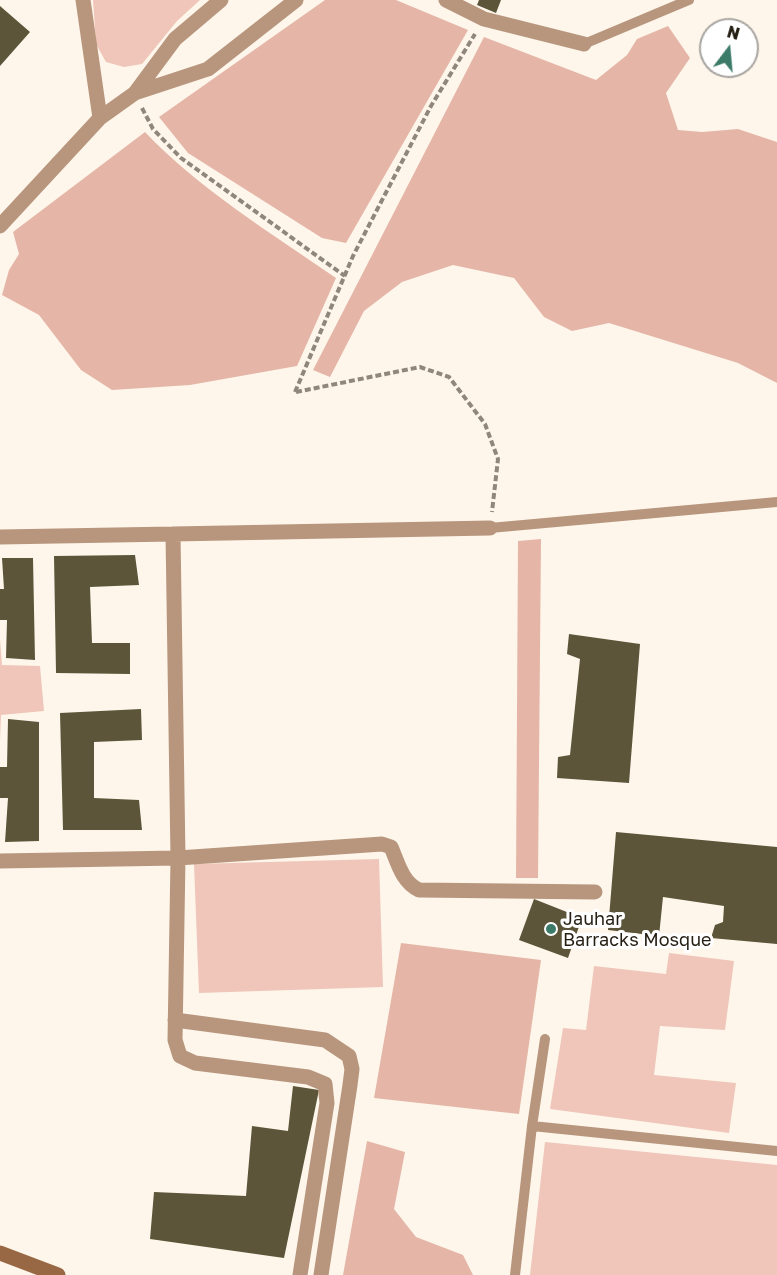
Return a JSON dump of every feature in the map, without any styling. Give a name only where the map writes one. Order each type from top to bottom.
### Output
[{"type":"street","points":[[83,0],[91,70],[100,118]]},
{"type":"street","points":[[135,93],[175,39],[221,0]]},
{"type":"street","points":[[0,226],[100,118],[135,93],[208,69],[296,0]]},
{"type":"street","points":[[446,0],[484,19],[584,44]]},
{"type":"street","points":[[0,537],[490,528]]},
{"type":"street","points":[[173,534],[178,858],[175,1040],[180,1056],[195,1063],[308,1077],[325,1084],[327,1103],[300,1275]]},
{"type":"street","points":[[0,861],[178,858],[382,844],[391,847],[410,886],[419,890],[595,891]]},
{"type":"street","points":[[175,1020],[325,1040],[349,1056],[352,1069],[350,1085],[321,1275]]},
{"type":"street","points":[[0,1253],[58,1275]]},
{"type":"lane","points":[[584,44],[689,0]]},
{"type":"lane","points":[[490,528],[777,502]]},
{"type":"lane","points":[[515,1275],[532,1126],[545,1039]]},
{"type":"lane","points":[[532,1126],[777,1151]]},
{"type":"path","points":[[484,19],[431,106],[345,276],[295,392],[420,367],[449,377],[485,424],[498,459],[490,528]]},
{"type":"path","points":[[135,93],[153,129],[181,158],[345,276]]},
{"type":"shaded area","points":[[93,0],[200,0],[177,21],[142,64],[124,67],[106,62],[96,44]]},
{"type":"shaded area","points":[[325,0],[396,0],[468,30],[346,243],[322,238],[188,153],[159,117]]},
{"type":"shaded area","points":[[668,26],[690,58],[666,93],[678,130],[702,132],[738,129],[777,142],[777,383],[738,363],[609,323],[572,331],[544,317],[514,278],[453,265],[402,282],[364,311],[330,377],[313,370],[484,37],[596,80],[627,55],[637,39]]},
{"type":"shaded area","points":[[145,132],[212,192],[336,278],[297,366],[190,385],[112,390],[81,370],[39,315],[2,295],[9,270],[19,254],[13,232]]},
{"type":"shaded area","points":[[541,539],[538,878],[516,878],[518,541]]},
{"type":"shaded area","points":[[0,639],[2,665],[40,666],[44,711],[1,715],[0,741]]},
{"type":"shaded area","points":[[379,859],[383,987],[199,993],[194,864]]},
{"type":"shaded area","points":[[401,943],[541,960],[519,1114],[374,1098]]},
{"type":"shaded area","points":[[669,953],[734,961],[725,1030],[660,1026],[654,1075],[736,1083],[729,1133],[550,1109],[563,1028],[586,1030],[594,966],[666,974]]},
{"type":"shaded area","points":[[367,1141],[405,1152],[394,1209],[416,1237],[463,1255],[473,1275],[343,1275]]},
{"type":"shaded area","points":[[545,1142],[777,1165],[777,1275],[530,1275]]},
{"type":"building","points":[[479,0],[501,0],[496,13],[477,5]]},
{"type":"building","points":[[0,6],[30,32],[0,66]]},
{"type":"building","points":[[135,555],[139,585],[90,587],[92,643],[130,643],[130,674],[56,673],[54,556]]},
{"type":"building","points":[[2,558],[33,558],[35,660],[6,658],[7,620],[0,620],[0,589],[4,589]]},
{"type":"building","points":[[569,634],[640,644],[629,783],[557,778],[558,757],[570,755],[580,659],[567,654]]},
{"type":"building","points":[[141,709],[142,740],[94,742],[94,798],[139,800],[142,830],[63,830],[60,713]]},
{"type":"building","points":[[8,719],[39,722],[39,841],[5,842],[8,798],[0,798],[0,767],[7,767]]},
{"type":"building","points":[[616,832],[777,847],[777,944],[711,938],[715,925],[723,922],[724,906],[663,897],[659,936],[608,930]]},
{"type":"building","name":"Jauhar Barracks Mosque","points":[[534,899],[582,918],[568,958],[519,940]]},
{"type":"building","points":[[293,1086],[319,1090],[284,1258],[150,1239],[154,1192],[246,1196],[252,1126],[288,1131]]},
{"type":"place","name":"Jauhar Barracks Mosque","points":[[551,929]]}]
